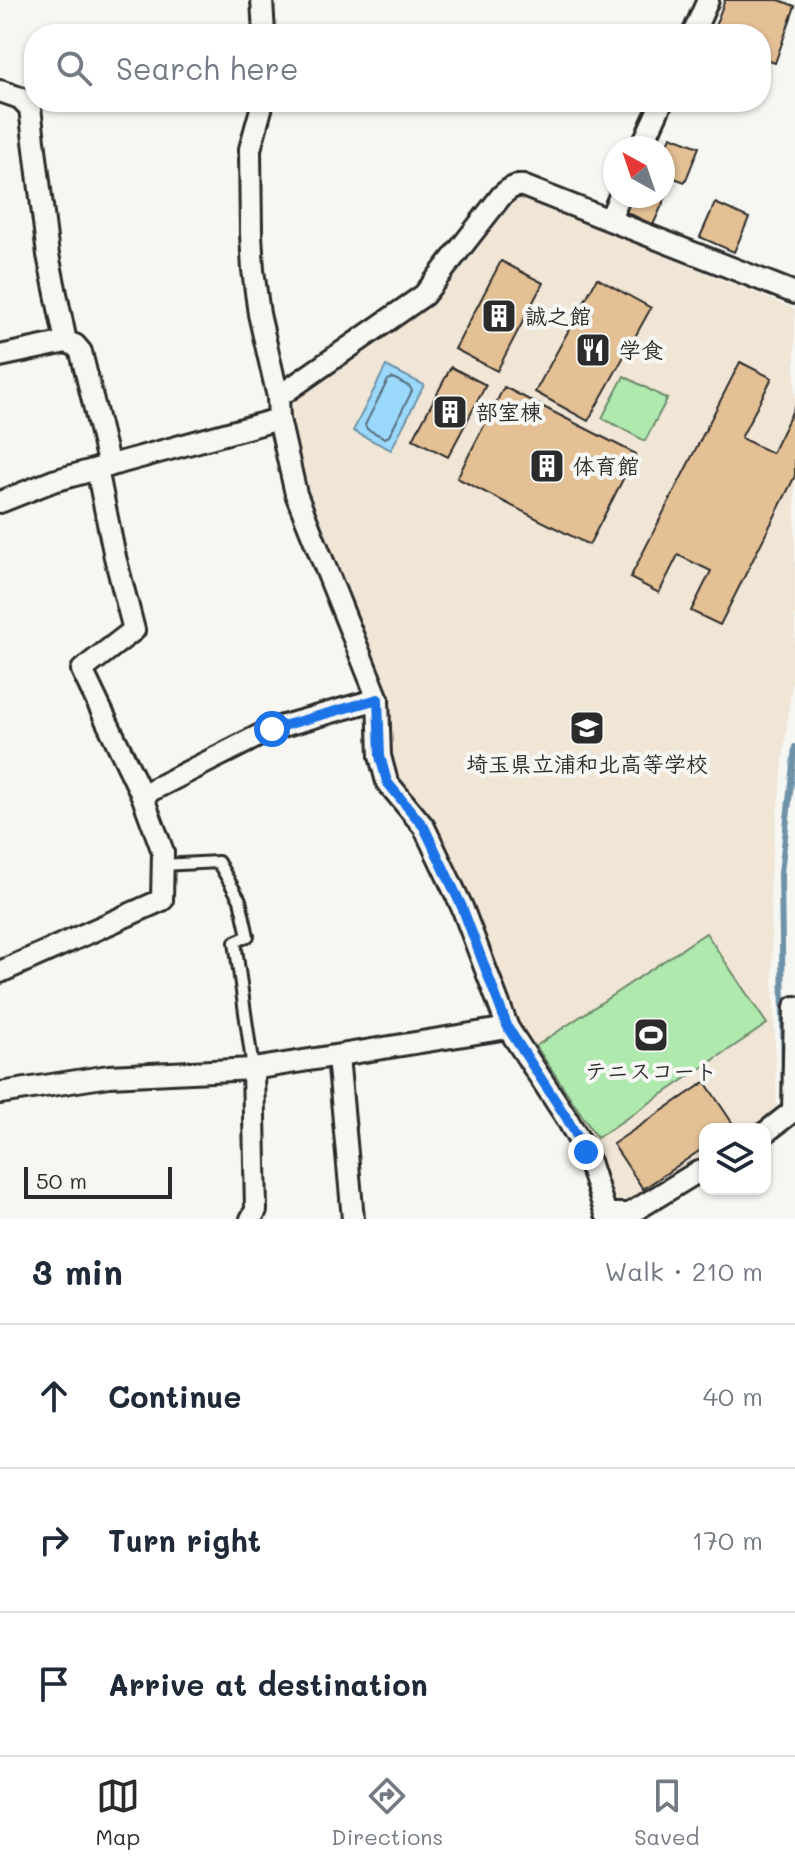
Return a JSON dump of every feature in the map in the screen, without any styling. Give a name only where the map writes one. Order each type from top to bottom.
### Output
[{"type":"street","points":[[262,0],[263,24]]},
{"type":"street","points":[[697,24],[708,0]]},
{"type":"street","points":[[0,91],[24,102]]},
{"type":"street","points":[[30,112],[48,255],[66,342]]},
{"type":"street","points":[[260,112],[250,149],[251,234],[255,292],[278,397],[279,419],[296,494],[378,699],[380,756],[387,782],[424,827],[462,907],[508,1028],[586,1152],[606,1214],[629,1214],[699,1172]]},
{"type":"street","points":[[646,136],[657,112]]},
{"type":"street","points":[[278,397],[424,295],[502,195],[516,186],[610,219],[795,293]]},
{"type":"street","points":[[610,219],[615,208]]},
{"type":"street","points":[[0,356],[66,342],[75,345],[81,352],[103,467],[115,557],[134,630],[82,670],[142,795],[163,852],[162,900],[0,972]]},
{"type":"street","points":[[0,502],[45,484],[279,419]]},
{"type":"street","points":[[142,795],[272,729],[378,699]]},
{"type":"street","points":[[771,1128],[793,1111],[795,1007]]},
{"type":"street","points":[[0,1093],[109,1076],[253,1069],[508,1028]]},
{"type":"street","points":[[338,1056],[353,1219]]},
{"type":"street","points":[[251,1219],[256,1210],[253,1069]]},
{"type":"lane","points":[[162,865],[218,862],[240,900],[248,936],[235,942],[253,1069]]},
{"type":"shaded area","name":"埼玉県立浦和北高等学校","points":[[520,197],[795,309],[795,656],[770,876],[777,1109],[760,1123],[699,1123],[699,1163],[622,1207],[607,1196],[516,1026],[394,778],[388,755],[388,701],[302,490],[286,421],[299,394],[431,303],[507,202]]},
{"type":"green space","points":[[624,376],[667,399],[645,441],[602,418]]},
{"type":"green space","name":"テニスコート","points":[[706,933],[767,1024],[597,1138],[536,1046]]},
{"type":"water","points":[[386,366],[424,385],[391,450],[353,431]]},
{"type":"building","points":[[725,0],[779,0],[795,6],[775,63],[771,62],[771,24],[716,24]]},
{"type":"building","points":[[675,138],[699,147],[685,182],[675,178]]},
{"type":"building","points":[[715,203],[749,218],[734,252],[700,237]]},
{"type":"building","points":[[623,208],[661,208],[653,225]]},
{"type":"building","name":"誠之館","points":[[501,261],[543,283],[497,371],[455,349]]},
{"type":"building","name":"学食","points":[[597,278],[651,308],[588,421],[535,392]]},
{"type":"building","points":[[740,362],[772,378],[741,438],[772,453],[795,406],[795,476],[720,625],[691,611],[711,571],[678,555],[659,593],[630,578]]},
{"type":"building","name":"部室棟","points":[[451,367],[486,385],[448,457],[413,439]]},
{"type":"building","name":"体育館","points":[[504,387],[636,454],[589,545],[457,478]]},
{"type":"building","points":[[705,1082],[732,1123],[699,1123],[699,1151],[643,1189],[613,1144]]},
{"type":"waterway","points":[[784,1088],[781,873],[795,747]]},
{"type":"place","name":"誠之館","points":[[499,316]]},
{"type":"place","name":"学食","points":[[593,350]]},
{"type":"place","name":"部室棟","points":[[450,412]]},
{"type":"place","name":"体育館","points":[[547,466]]},
{"type":"place","name":"埼玉県立浦和北高等学校","points":[[587,728]]},
{"type":"place","name":"テニスコート","points":[[651,1035]]},
{"type":"route","points":[[272,729],[378,699],[380,756],[387,782],[424,827],[462,907],[508,1028],[586,1152]]}]
